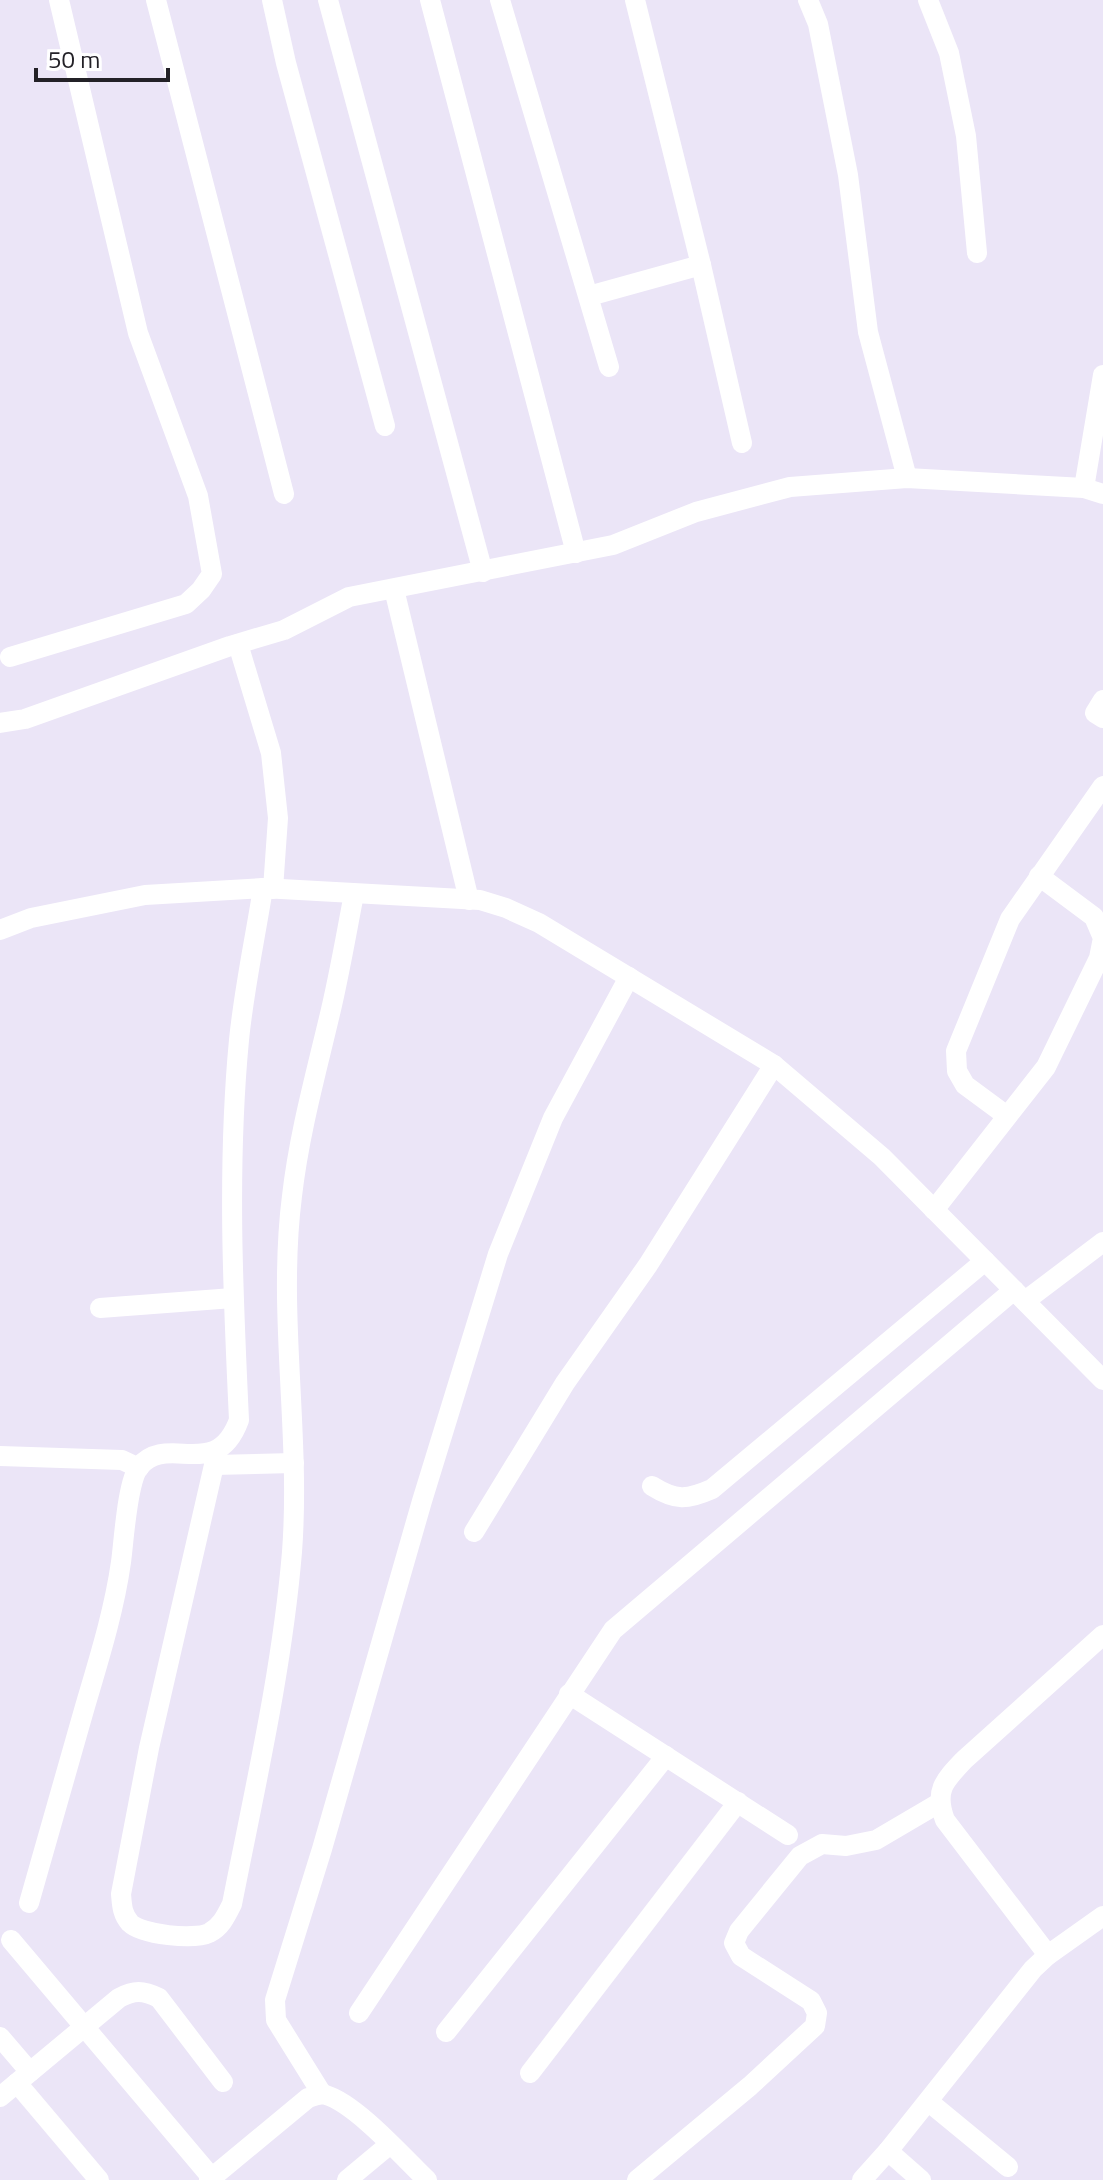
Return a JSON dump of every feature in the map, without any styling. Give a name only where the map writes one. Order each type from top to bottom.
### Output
[{"type":"street","points":[[10,657],[186,604],[212,574],[198,496],[138,333],[59,0]]},
{"type":"street","points":[[156,0],[284,494]]},
{"type":"street","points":[[272,0],[286,63],[385,426]]},
{"type":"street","points":[[328,0],[483,572]]},
{"type":"street","points":[[430,0],[576,553]]},
{"type":"street","points":[[500,0],[609,367]]},
{"type":"street","points":[[635,0],[742,443]]},
{"type":"street","points":[[808,0],[818,24],[848,175],[868,332],[907,478]]},
{"type":"street","points":[[928,0],[949,53],[966,136],[977,253]]},
{"type":"street","points":[[589,296],[701,265]]},
{"type":"street","points":[[0,723],[25,719],[284,630],[349,597],[613,545],[696,512],[790,487],[907,478],[1093,491],[1103,375]]},
{"type":"street","points":[[394,589],[469,900]]},
{"type":"street","points":[[238,644],[271,753],[278,818],[268,889],[239,1039],[233,1298],[239,1420],[232,1438],[215,1459],[149,1748],[121,1894],[122,1912],[131,1924],[142,1930],[196,1937],[212,1932],[223,1921],[232,1904],[276,1674],[292,1552],[294,1463],[286,1287],[292,1197],[306,1112],[354,894]]},
{"type":"street","points":[[1103,700],[1095,713],[1103,718]]},
{"type":"street","points":[[1007,1116],[965,1085],[957,1071],[956,1051],[1010,919],[1103,786]]},
{"type":"street","points":[[934,1210],[1046,1067],[1099,958],[1103,938],[1094,917],[1039,876]]},
{"type":"street","points":[[0,930],[31,918],[145,895],[268,889],[469,900],[506,908],[539,923],[774,1065],[882,1157],[1103,1380]]},
{"type":"street","points":[[322,2094],[276,2020],[275,2000],[498,1254],[553,1118],[629,977]]},
{"type":"street","points":[[474,1532],[565,1383],[648,1265],[774,1065]]},
{"type":"street","points":[[359,2013],[613,1630],[1019,1296],[1103,1242]]},
{"type":"street","points":[[652,1486],[668,1495],[690,1498],[712,1489],[985,1261]]},
{"type":"street","points":[[100,1308],[233,1298]]},
{"type":"street","points":[[0,1456],[122,1460],[139,1468]]},
{"type":"street","points":[[29,1903],[97,1665],[121,1567],[132,1484],[139,1468],[153,1456],[294,1463]]},
{"type":"street","points":[[1048,1955],[945,1820],[939,1803],[944,1780],[1103,1635]]},
{"type":"street","points":[[569,1694],[788,1835]]},
{"type":"street","points":[[446,2032],[666,1756]]},
{"type":"street","points":[[530,2073],[738,1802]]},
{"type":"street","points":[[637,2180],[750,2086],[815,2026],[817,2013],[811,2001],[741,1956],[734,1943],[739,1931],[800,1856],[822,1844],[846,1846],[876,1840],[939,1803]]},
{"type":"street","points":[[862,2180],[929,2102],[1033,1969],[1103,1916]]},
{"type":"street","points":[[11,1940],[210,2179],[308,2098],[322,2094],[338,2100],[353,2111],[427,2180]]},
{"type":"street","points":[[0,2097],[119,1998],[132,1991],[147,1991],[159,1998],[223,2082]]},
{"type":"street","points":[[0,2037],[24,2078],[99,2180]]},
{"type":"street","points":[[929,2102],[1008,2167]]},
{"type":"street","points":[[347,2180],[389,2145]]},
{"type":"street","points":[[888,2151],[921,2180]]}]
